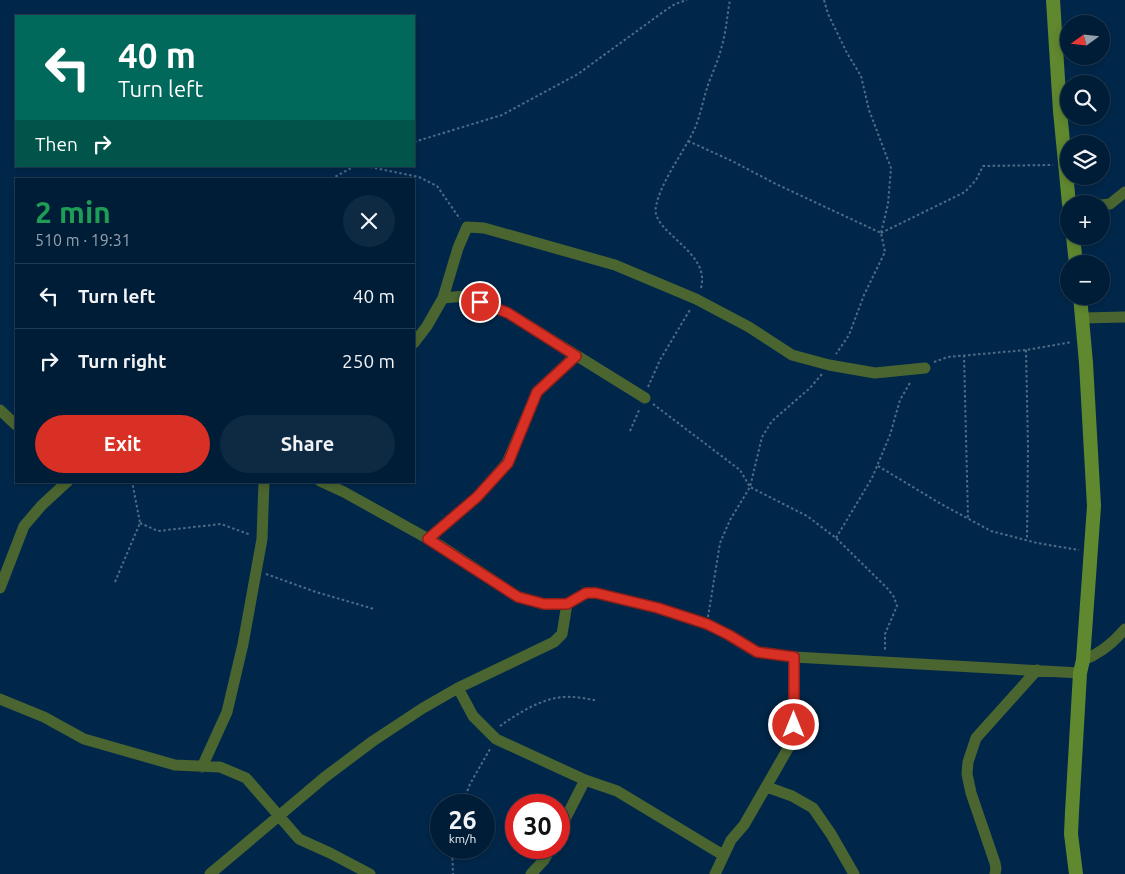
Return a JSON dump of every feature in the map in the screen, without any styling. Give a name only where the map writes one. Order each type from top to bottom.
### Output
[{"type":"main road","points":[[1053,0],[1064,135]]},
{"type":"main road","points":[[1076,874],[1071,834],[1094,506],[1081,305]]},
{"type":"street","points":[[1110,204],[1125,192]]},
{"type":"street","points":[[415,342],[444,298],[466,226],[484,228],[615,265],[696,299],[749,327],[792,355],[829,365],[875,373],[924,368]]},
{"type":"street","points":[[444,298],[466,296],[508,313],[645,398]]},
{"type":"street","points":[[1082,318],[1125,317]]},
{"type":"street","points":[[428,539],[477,497],[508,463],[537,392],[576,356]]},
{"type":"street","points":[[0,410],[15,424]]},
{"type":"street","points":[[0,588],[24,526],[42,505],[66,483]]},
{"type":"street","points":[[202,767],[226,712],[242,644],[262,539],[264,483]]},
{"type":"street","points":[[210,874],[324,777],[373,741],[423,708],[458,688],[554,642],[562,634],[567,604],[544,604],[518,597],[428,539],[324,483]]},
{"type":"street","points":[[715,874],[731,840],[744,825],[790,745],[794,725],[794,657],[1037,670],[1082,667],[1125,629]]},
{"type":"street","points":[[995,874],[995,863],[969,782],[968,762],[976,738],[1037,670]]},
{"type":"street","points":[[458,688],[473,716],[493,736],[584,780],[617,791],[723,855]]},
{"type":"street","points":[[0,699],[44,717],[84,739],[175,765],[220,767],[246,778],[299,839],[370,874]]},
{"type":"street","points":[[570,809],[584,780]]},
{"type":"street","points":[[767,787],[792,796],[813,808],[831,834],[854,874]]},
{"type":"street","points":[[531,874],[545,859]]},
{"type":"lane","points":[[567,604],[586,593],[596,593],[658,608],[707,624],[757,652],[794,657]]},
{"type":"path","points":[[415,142],[485,120],[510,110],[578,74],[663,12],[675,4],[687,0]]},
{"type":"path","points":[[630,431],[660,360],[696,299],[702,282],[697,262],[682,244],[662,226],[655,212],[666,180],[696,126],[710,78],[722,48],[730,0]]},
{"type":"path","points":[[707,624],[720,543],[730,520],[750,487],[762,438],[772,421],[810,388],[829,365],[849,335],[864,294],[884,252],[882,234],[888,204],[891,168],[869,110],[861,76],[847,53],[828,14],[824,0]]},
{"type":"path","points":[[688,141],[882,234]]},
{"type":"path","points":[[882,234],[965,192],[976,180],[983,166],[1060,165]]},
{"type":"path","points":[[333,178],[353,167]]},
{"type":"path","points":[[371,167],[419,177],[437,186],[466,226]]},
{"type":"path","points":[[924,368],[938,360],[964,355],[1062,345],[1084,338]]},
{"type":"path","points":[[1026,350],[1027,540]]},
{"type":"path","points":[[964,355],[968,518]]},
{"type":"path","points":[[836,538],[872,478],[890,435],[900,400],[911,382]]},
{"type":"path","points":[[645,398],[740,470],[750,487],[808,516],[836,538],[887,588],[894,597],[897,606],[885,634],[884,662]]},
{"type":"path","points":[[877,466],[991,530],[1027,540],[1091,552]]},
{"type":"path","points":[[115,582],[140,523],[132,483]]},
{"type":"path","points":[[140,523],[158,531],[221,524],[262,539]]},
{"type":"path","points":[[256,571],[316,592],[374,608]]},
{"type":"path","points":[[466,794],[493,736],[520,712],[547,700],[570,697],[595,700]]},
{"type":"path","points":[[452,859],[453,874]]},
{"type":"route","points":[[480,302],[508,313],[576,356],[537,392],[508,463],[477,497],[428,539],[518,597],[544,604],[567,604],[586,593],[596,593],[658,608],[707,624],[719,629],[757,652],[794,657],[794,725]]}]
